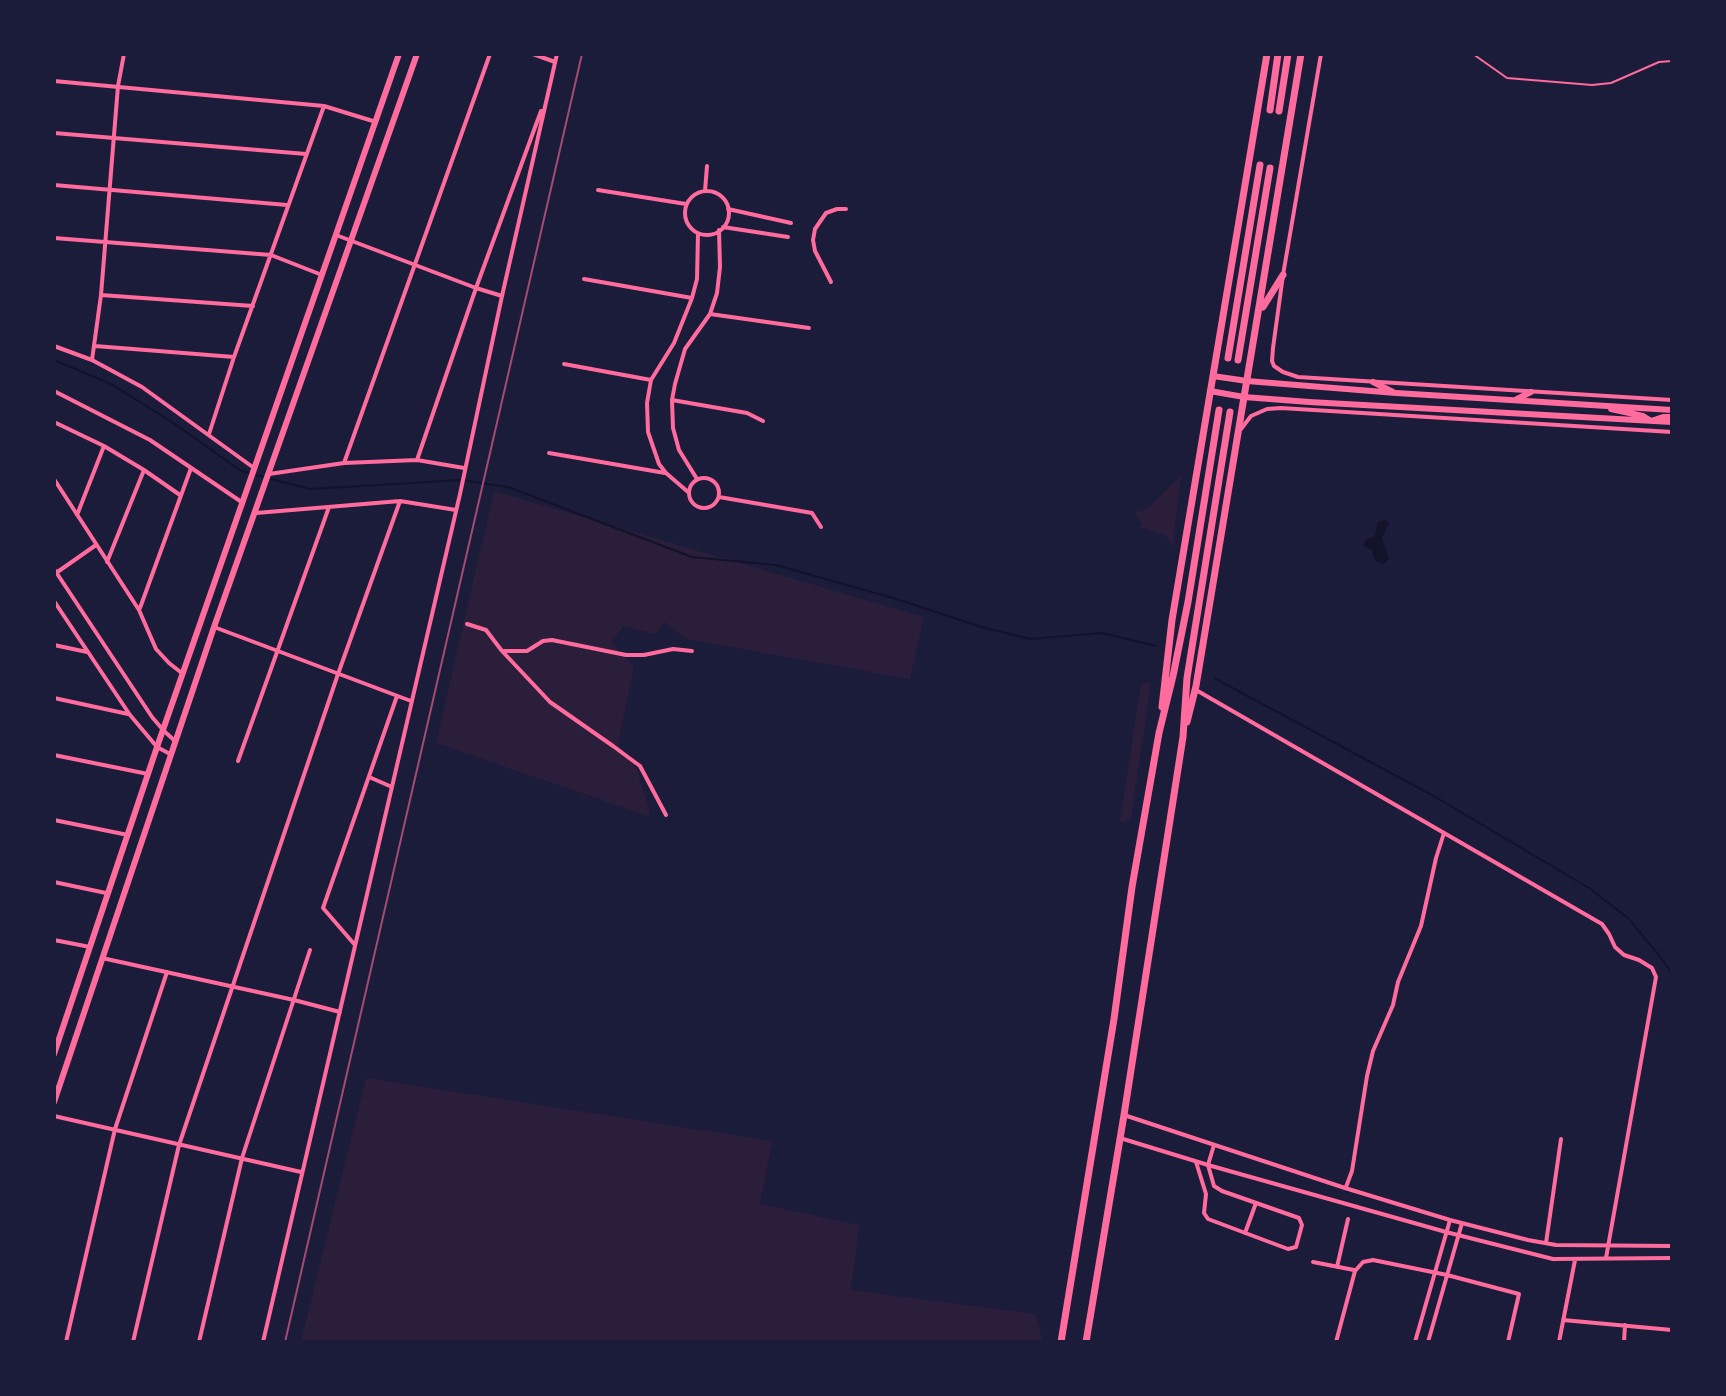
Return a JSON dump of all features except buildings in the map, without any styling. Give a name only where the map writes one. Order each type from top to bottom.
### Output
[{"type":"main road","points":[[54,1054],[157,747],[399,54]]},
{"type":"main road","points":[[54,1102],[214,627],[417,54]]},
{"type":"main road","points":[[1061,1342],[1159,733],[1172,620],[1267,54]]},
{"type":"main road","points":[[1278,54],[1274,110],[1288,54]]},
{"type":"main road","points":[[1086,1342],[1183,737],[1195,690],[1301,54]]},
{"type":"main road","points":[[1228,358],[1260,165]]},
{"type":"main road","points":[[1238,360],[1270,168]]},
{"type":"main road","points":[[1259,312],[1283,275]]},
{"type":"main road","points":[[1213,376],[1396,393],[1672,410]]},
{"type":"main road","points":[[1373,382],[1396,393]]},
{"type":"main road","points":[[1210,391],[1309,402],[1651,421],[1672,419]]},
{"type":"main road","points":[[1513,400],[1531,392]]},
{"type":"main road","points":[[1309,402],[1322,410]]},
{"type":"main road","points":[[1604,406],[1651,421]]},
{"type":"main road","points":[[1419,416],[1430,409]]},
{"type":"main road","points":[[1159,733],[1188,602],[1219,410]]},
{"type":"main road","points":[[1183,737],[1186,686],[1230,412]]},
{"type":"street","points":[[92,360],[106,243],[118,86],[124,54]]},
{"type":"street","points":[[344,463],[490,54]]},
{"type":"street","points":[[533,54],[555,62]]},
{"type":"street","points":[[263,1342],[460,494],[557,54]]},
{"type":"street","points":[[1321,54],[1283,275],[1272,361],[1274,366],[1298,377],[1672,400]]},
{"type":"street","points":[[54,81],[324,106],[376,123]]},
{"type":"street","points":[[417,460],[547,94]]},
{"type":"street","points":[[209,434],[324,106]]},
{"type":"street","points":[[54,133],[306,154]]},
{"type":"street","points":[[705,191],[707,166]]},
{"type":"street","points":[[54,185],[288,205]]},
{"type":"street","points":[[598,190],[686,204]]},
{"type":"street","points":[[697,479],[679,450],[673,428],[672,400],[685,349],[710,314],[717,293],[721,229],[728,209],[720,195],[705,191],[697,193],[686,204],[685,218],[698,233],[712,234],[721,229],[788,237]]},
{"type":"street","points":[[728,209],[791,223]]},
{"type":"street","points":[[831,282],[811,240],[813,228],[826,213],[846,209]]},
{"type":"street","points":[[688,492],[697,479],[707,478],[715,483],[719,497],[714,505],[699,508],[691,502],[688,492],[659,464],[648,432],[647,403],[651,380],[674,343],[692,298],[697,279],[698,233]]},
{"type":"street","points":[[336,235],[502,296]]},
{"type":"street","points":[[54,238],[271,255],[322,275]]},
{"type":"street","points":[[584,279],[692,298]]},
{"type":"street","points":[[101,295],[253,306]]},
{"type":"street","points":[[710,314],[809,328]]},
{"type":"street","points":[[674,343],[685,349]]},
{"type":"street","points":[[54,346],[92,360],[142,387],[254,469]]},
{"type":"street","points":[[95,346],[234,357]]},
{"type":"street","points":[[564,364],[651,380]]},
{"type":"street","points":[[54,391],[150,440],[244,500]]},
{"type":"street","points":[[672,400],[747,413],[763,421]]},
{"type":"street","points":[[1238,434],[1251,416],[1267,409],[1672,432]]},
{"type":"street","points":[[54,422],[104,446],[180,495]]},
{"type":"street","points":[[77,515],[104,446]]},
{"type":"street","points":[[549,453],[666,473]]},
{"type":"street","points":[[268,476],[344,463],[417,460],[464,468]]},
{"type":"street","points":[[139,610],[191,468]]},
{"type":"street","points":[[107,562],[144,470]]},
{"type":"street","points":[[54,479],[139,610],[156,649],[183,674]]},
{"type":"street","points":[[719,497],[812,513],[821,527]]},
{"type":"street","points":[[255,513],[400,501],[456,510]]},
{"type":"street","points":[[133,1342],[179,1145],[338,674],[400,501]]},
{"type":"street","points":[[238,761],[329,507]]},
{"type":"street","points":[[96,545],[55,571],[152,717],[175,741]]},
{"type":"street","points":[[54,601],[130,715],[157,747],[171,755]]},
{"type":"street","points":[[467,624],[486,630],[550,702],[640,766],[666,815]]},
{"type":"street","points":[[214,627],[412,701]]},
{"type":"street","points":[[502,651],[527,651],[543,641],[552,640],[626,655],[673,649],[692,651]]},
{"type":"street","points":[[54,645],[88,653]]},
{"type":"street","points":[[1186,686],[1602,924],[1615,947],[1624,955],[1652,968],[1656,977],[1606,1258]]},
{"type":"street","points":[[355,945],[323,908],[397,696]]},
{"type":"street","points":[[54,698],[130,715]]},
{"type":"street","points":[[54,755],[148,774]]},
{"type":"street","points":[[369,777],[392,787]]},
{"type":"street","points":[[54,820],[128,835]]},
{"type":"street","points":[[1345,1188],[1352,1171],[1373,1051],[1421,926],[1444,833]]},
{"type":"street","points":[[54,882],[108,893]]},
{"type":"street","points":[[54,940],[90,947]]},
{"type":"street","points":[[199,1342],[242,1158],[310,950]]},
{"type":"street","points":[[102,958],[340,1012]]},
{"type":"street","points":[[66,1342],[115,1129],[167,972]]},
{"type":"street","points":[[1124,1115],[1462,1223],[1546,1243],[1672,1246]]},
{"type":"street","points":[[54,1116],[302,1173]]},
{"type":"street","points":[[1120,1138],[1446,1232],[1553,1259],[1672,1258]]},
{"type":"street","points":[[1546,1243],[1561,1139]]},
{"type":"street","points":[[1196,1162],[1206,1194],[1204,1213],[1208,1219],[1288,1249],[1296,1247],[1302,1225],[1299,1218],[1214,1186],[1208,1165],[1214,1145]]},
{"type":"street","points":[[1245,1233],[1256,1203]]},
{"type":"street","points":[[1337,1267],[1348,1219]]},
{"type":"street","points":[[1415,1342],[1450,1220]]},
{"type":"street","points":[[1428,1342],[1462,1223]]},
{"type":"street","points":[[1336,1342],[1355,1271],[1363,1262],[1373,1260],[1519,1294],[1508,1342]]},
{"type":"street","points":[[1559,1342],[1575,1260]]},
{"type":"street","points":[[1313,1262],[1355,1271]]},
{"type":"street","points":[[1563,1320],[1672,1330]]},
{"type":"street","points":[[1624,1342],[1625,1325]]},
{"type":"lane","points":[[1473,54],[1507,78],[1592,85],[1611,83],[1659,62],[1672,61]]},
{"type":"shaded area","points":[[1181,475],[1173,546],[1167,537],[1139,528],[1142,525],[1135,513],[1158,499]]},
{"type":"shaded area","points":[[494,491],[924,617],[910,679],[686,639],[665,622],[655,634],[624,626],[611,642],[634,667],[618,744],[637,770],[651,817],[436,743]]},
{"type":"shaded area","points":[[1384,520],[1389,523],[1382,538],[1389,559],[1384,564],[1375,561],[1372,550],[1364,546],[1365,540],[1375,536],[1378,522]]},
{"type":"shaded area","points":[[1151,682],[1131,819],[1120,822],[1141,684]]},
{"type":"shaded area","points":[[366,1078],[772,1141],[760,1204],[859,1225],[851,1290],[1035,1314],[1043,1342],[301,1342]]},
{"type":"waterway","points":[[54,360],[111,384],[241,471],[250,473]]},
{"type":"waterway","points":[[256,475],[310,489],[461,480],[508,487],[692,557],[776,565],[1030,639],[1102,633],[1156,646]]},
{"type":"waterway","points":[[1214,678],[1432,795],[1589,888],[1629,919],[1672,974]]},
{"type":"railway","points":[[285,1342],[582,54]]}]
